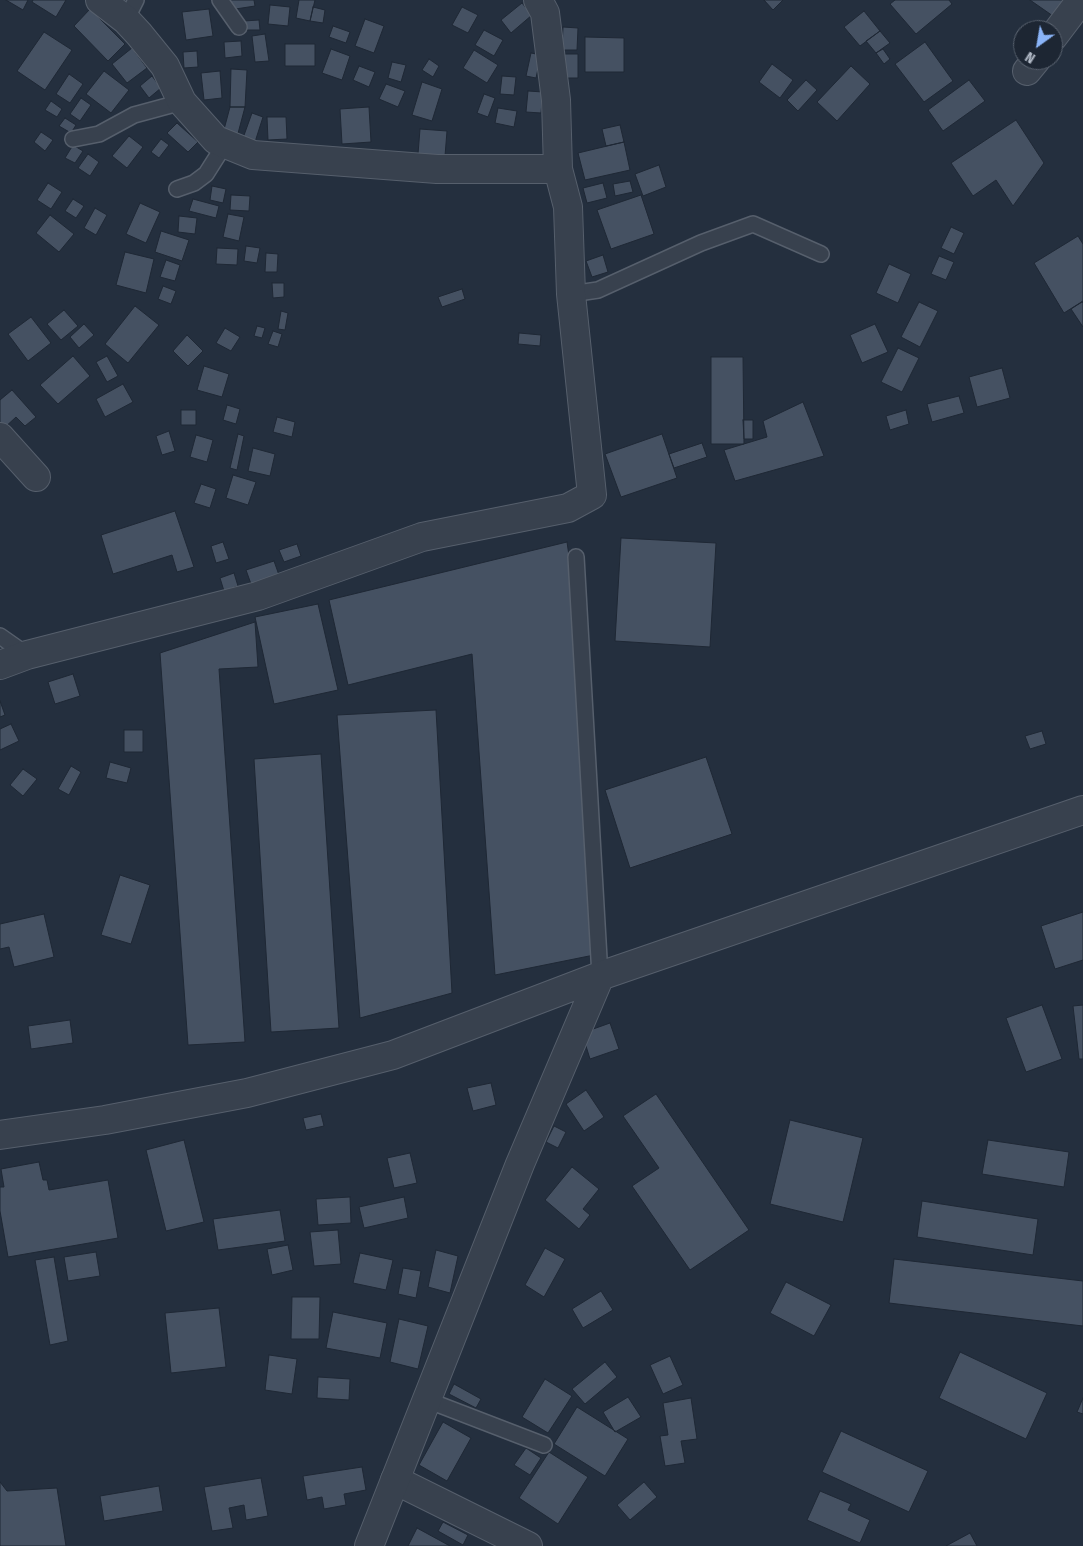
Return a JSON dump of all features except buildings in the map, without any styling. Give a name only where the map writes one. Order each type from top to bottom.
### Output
[{"type":"street","points":[[100,0],[131,10],[165,66],[182,102],[216,140],[252,154],[437,169],[558,168]]},
{"type":"street","points":[[0,665],[27,655],[258,596],[422,538],[568,508],[592,495],[571,294],[568,207],[558,168],[556,100],[545,13],[538,0]]},
{"type":"street","points":[[1063,24],[1081,0]]},
{"type":"street","points":[[0,437],[36,477]]},
{"type":"street","points":[[0,1135],[105,1120],[247,1093],[393,1055],[600,976],[1083,810]]},
{"type":"street","points":[[369,1546],[520,1164],[600,976]]},
{"type":"street","points":[[395,1480],[528,1546]]},
{"type":"lane","points":[[220,0],[239,27]]},
{"type":"lane","points":[[73,139],[99,134],[134,115],[182,102]]},
{"type":"lane","points":[[177,189],[194,184],[206,174],[225,144]]},
{"type":"lane","points":[[571,294],[598,290],[701,243],[753,224],[821,254]]},
{"type":"lane","points":[[576,557],[600,976]]},
{"type":"lane","points":[[0,636],[27,655]]},
{"type":"lane","points":[[427,1400],[544,1445]]}]
